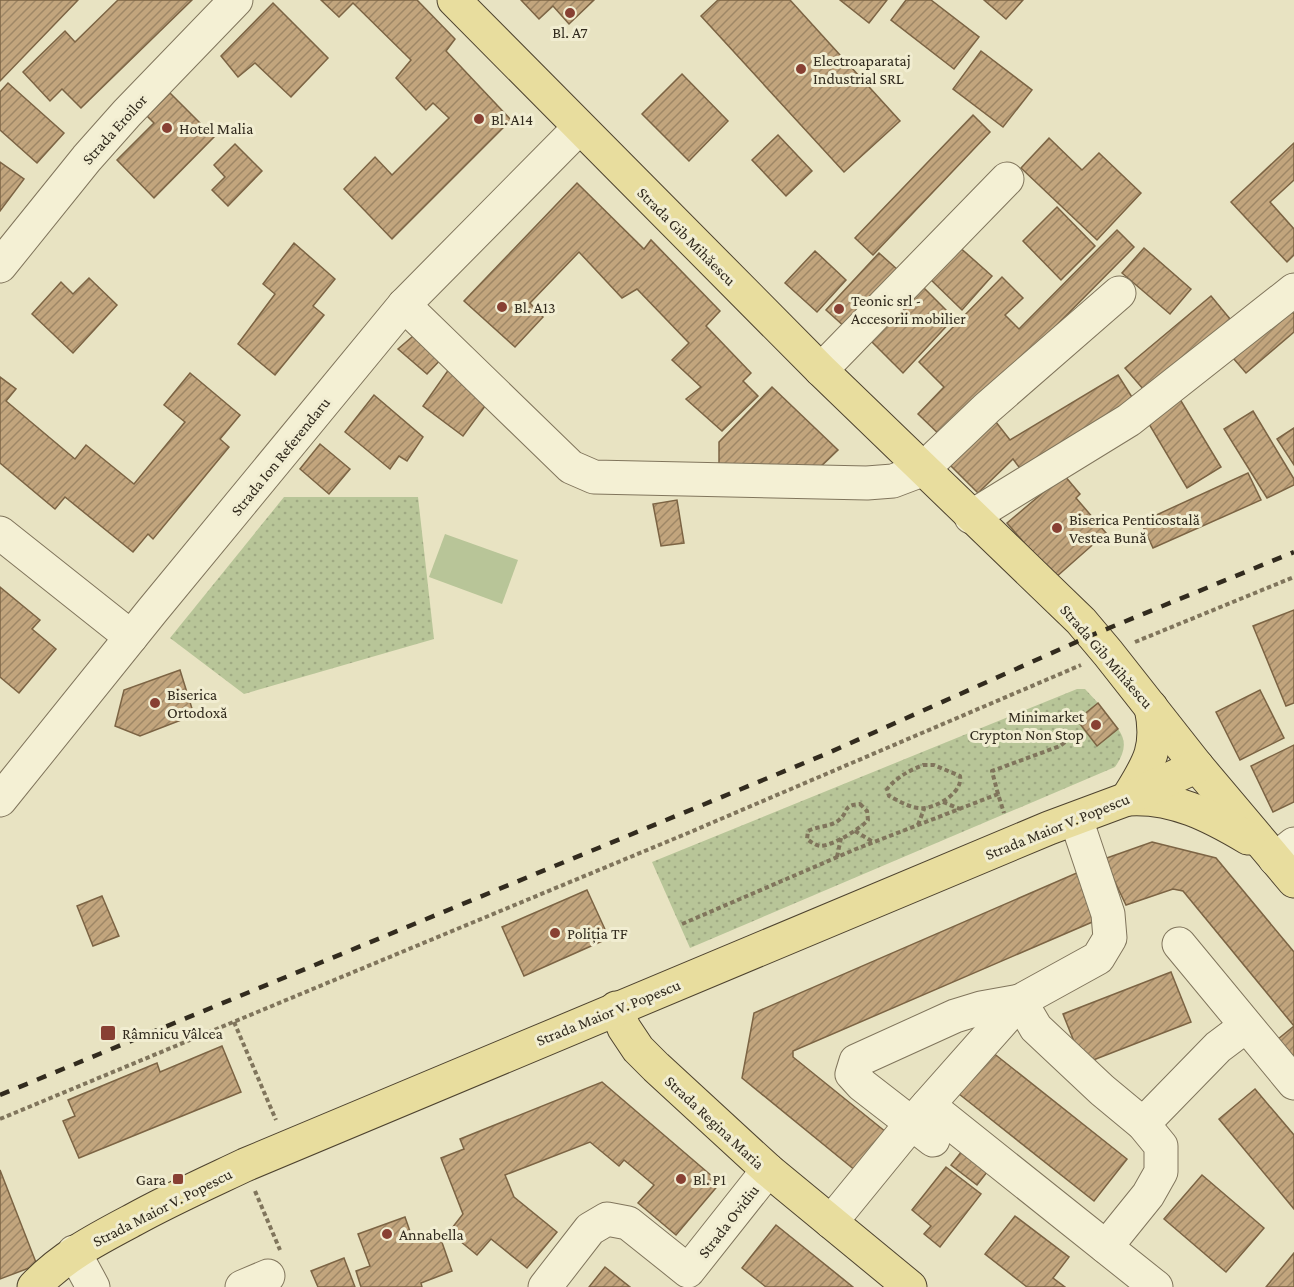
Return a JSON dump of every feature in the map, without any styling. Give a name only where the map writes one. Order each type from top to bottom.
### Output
[{"type":"main road","name":"Strada Gib Mihăescu","points":[[454,0],[821,370],[1081,621],[1197,766],[1282,858]]},
{"type":"main road","points":[[1127,799],[1153,751],[1155,723],[1151,707]]},
{"type":"main road","name":"Strada Maior V. Popescu","points":[[34,1287],[74,1252],[172,1199],[244,1165],[1038,832],[1127,799],[1197,766]]},
{"type":"main road","points":[[1127,799],[1146,798],[1168,801],[1193,809],[1227,825],[1282,858]]},
{"type":"main road","name":"Strada Regina Maria","points":[[616,1008],[624,1028],[638,1048],[768,1170],[910,1287]]},
{"type":"street","name":"Strada Eroilor","points":[[0,266],[87,158],[236,0]]},
{"type":"street","name":"Strada Ion Referendaru","points":[[0,800],[404,305],[579,128]]},
{"type":"street","points":[[821,370],[1007,179]]},
{"type":"street","points":[[971,517],[1129,420],[1294,290]]},
{"type":"street","points":[[404,305],[571,467],[594,477],[867,483],[893,481],[922,470],[987,408],[1119,293]]},
{"type":"street","points":[[0,533],[131,637]]},
{"type":"street","points":[[1076,819],[1108,914],[1110,938],[1098,958],[1020,1001],[981,1008],[955,1016],[856,1061],[852,1074],[862,1085],[924,1123],[1106,1247],[1156,1287]]},
{"type":"street","points":[[1179,944],[1294,1083]]},
{"type":"street","points":[[831,1222],[924,1123],[1020,1001]]},
{"type":"street","points":[[1020,1001],[1036,1028],[1143,1124],[1161,1146],[1161,1172],[1148,1195],[1106,1247]]},
{"type":"street","points":[[1143,1124],[1218,1047],[1246,1026]]},
{"type":"street","name":"Strada Ovidiu","points":[[545,1287],[590,1230],[607,1219],[628,1223],[698,1279],[768,1170]]},
{"type":"street","points":[[74,1252],[93,1287]]},
{"type":"path","points":[[0,1119],[1294,577]]},
{"type":"path","points":[[1004,813],[992,771],[1060,746],[1064,743],[1065,729]]},
{"type":"path","points":[[923,765],[933,765],[960,776],[959,789],[942,801],[924,809],[900,802],[889,796],[887,789],[904,773],[923,765]]},
{"type":"path","points":[[682,924],[837,857],[998,794]]},
{"type":"path","points":[[942,801],[960,809]]},
{"type":"path","points":[[860,804],[867,811],[868,820],[842,838],[823,846],[807,839],[808,831],[814,827],[838,822],[844,810],[851,805],[860,804]]},
{"type":"path","points":[[917,825],[924,809]]},
{"type":"path","points":[[855,831],[874,842]]},
{"type":"path","points":[[837,857],[842,838]]},
{"type":"path","points":[[234,1022],[288,1148]]},
{"type":"path","points":[[244,1165],[264,1271]]},
{"type":"green space","points":[[284,497],[418,497],[434,639],[244,694],[170,638]]},
{"type":"green space","points":[[445,534],[518,560],[502,604],[429,577]]},
{"type":"green space","points":[[1077,689],[1085,689],[1098,703],[1077,720],[1097,745],[1118,729],[1121,734],[1124,748],[1115,767],[690,948],[652,862]]},
{"type":"building","points":[[0,0],[78,0],[0,81]]},
{"type":"building","points":[[118,0],[192,0],[81,108],[62,89],[50,101],[23,72],[65,31],[75,42]]},
{"type":"building","name":"Bl. A14","points":[[321,0],[417,0],[455,39],[446,51],[511,120],[392,239],[344,189],[375,157],[392,175],[449,118],[433,103],[426,110],[396,78],[411,60],[353,3],[339,17]]},
{"type":"building","name":"Bl. A7","points":[[521,0],[594,0],[569,24],[553,6],[539,19]]},
{"type":"building","points":[[718,0],[790,0],[900,121],[844,172],[701,16]]},
{"type":"building","points":[[840,0],[887,0],[869,23]]},
{"type":"building","points":[[906,0],[931,0],[979,37],[954,69],[891,20]]},
{"type":"building","points":[[984,0],[1023,0],[1006,19]]},
{"type":"building","points":[[273,3],[328,58],[291,97],[255,63],[238,77],[221,56]]},
{"type":"building","points":[[981,51],[1032,90],[1003,127],[953,89]]},
{"type":"building","points":[[682,74],[728,121],[689,161],[642,114]]},
{"type":"building","points":[[8,83],[64,133],[37,163],[0,130],[0,92]]},
{"type":"building","points":[[170,93],[214,137],[154,198],[117,160],[154,123],[147,116]]},
{"type":"building","points":[[973,115],[990,132],[873,255],[855,238]]},
{"type":"building","points":[[778,135],[812,171],[786,196],[752,160]]},
{"type":"building","points":[[1049,138],[1082,170],[1099,153],[1141,193],[1097,240],[1021,168]]},
{"type":"building","points":[[1294,143],[1294,180],[1270,202],[1294,229],[1294,255],[1287,262],[1231,202]]},
{"type":"building","points":[[235,144],[262,171],[228,206],[212,190],[225,177],[214,165]]},
{"type":"building","points":[[0,162],[24,179],[0,211]]},
{"type":"building","name":"Bl. A13","points":[[577,183],[644,249],[651,240],[720,311],[706,326],[751,373],[743,381],[758,396],[722,431],[686,399],[701,387],[672,360],[689,343],[637,289],[622,298],[579,252],[530,303],[543,317],[515,347],[464,301]]},
{"type":"building","points":[[1057,207],[1095,246],[1061,280],[1023,241]]},
{"type":"building","points":[[1117,230],[1134,247],[944,439],[918,414],[944,387],[919,362],[1002,277],[1023,298],[1005,315],[1019,329]]},
{"type":"building","points":[[294,243],[335,279],[313,306],[324,315],[275,375],[238,344],[275,294],[263,284]]},
{"type":"building","points":[[957,245],[992,276],[962,310],[929,278]]},
{"type":"building","points":[[1144,248],[1191,289],[1170,314],[1122,273]]},
{"type":"building","points":[[815,251],[846,280],[817,312],[785,283]]},
{"type":"building","points":[[879,253],[899,271],[846,328],[826,310]]},
{"type":"building","points":[[89,278],[117,305],[73,353],[32,314],[61,282],[73,294]]},
{"type":"building","points":[[922,286],[954,318],[903,373],[871,341]]},
{"type":"building","points":[[1211,296],[1235,325],[1150,397],[1125,368]]},
{"type":"building","points":[[1285,303],[1294,314],[1294,332],[1246,373],[1227,351]]},
{"type":"building","points":[[419,331],[445,355],[427,374],[398,349]]},
{"type":"building","points":[[449,369],[488,402],[463,436],[423,406]]},
{"type":"building","points":[[190,373],[240,415],[220,439],[229,447],[153,539],[148,534],[133,552],[65,497],[55,509],[0,463],[0,377],[16,389],[6,401],[75,459],[86,445],[134,484],[185,422],[164,405]]},
{"type":"building","points":[[1118,375],[1137,405],[1024,474],[1013,459],[978,493],[942,457],[989,413],[1010,440]]},
{"type":"building","points":[[772,387],[838,450],[813,474],[719,471],[719,442]]},
{"type":"building","points":[[374,395],[423,437],[407,461],[399,456],[390,469],[345,432]]},
{"type":"building","points":[[1178,396],[1221,467],[1187,488],[1146,419]]},
{"type":"building","points":[[1253,411],[1294,479],[1294,485],[1267,498],[1224,429]]},
{"type":"building","points":[[1294,428],[1294,465],[1277,439]]},
{"type":"building","points":[[320,444],[350,469],[329,494],[300,469]]},
{"type":"building","points":[[1248,473],[1261,500],[1153,548],[1141,522]]},
{"type":"building","name":"Biserica Penticostală Vestea Bună","points":[[1064,475],[1080,494],[1076,498],[1106,533],[1055,578],[1007,523]]},
{"type":"building","points":[[677,500],[684,543],[661,546],[653,504]]},
{"type":"building","points":[[0,587],[40,620],[32,629],[56,649],[19,693],[0,677]]},
{"type":"building","points":[[1294,610],[1294,703],[1286,706],[1253,626]]},
{"type":"building","name":"Biserica Ortodoxă","points":[[180,670],[194,715],[140,736],[115,726],[124,690]]},
{"type":"building","points":[[1260,690],[1284,738],[1240,760],[1216,712]]},
{"type":"building","points":[[1098,703],[1118,729],[1097,746],[1077,720]]},
{"type":"building","points":[[1294,745],[1294,802],[1273,812],[1251,766]]},
{"type":"building","points":[[1152,842],[1216,858],[1294,952],[1294,1026],[1183,891],[1173,889],[1126,905],[1104,859]]},
{"type":"building","points":[[1079,872],[1097,920],[793,1051],[793,1057],[886,1132],[856,1171],[742,1078],[754,1013]]},
{"type":"building","name":"Poliția TF","points":[[587,890],[609,938],[524,976],[502,927]]},
{"type":"building","points":[[102,896],[119,936],[93,946],[77,906]]},
{"type":"building","points":[[1171,972],[1191,1022],[1083,1064],[1063,1014]]},
{"type":"building","points":[[1294,1026],[1294,1058],[1278,1039]]},
{"type":"building","points":[[222,1046],[241,1092],[79,1158],[63,1121],[75,1116],[68,1100],[157,1063],[160,1072]]},
{"type":"building","points":[[992,1052],[1127,1159],[1094,1201],[959,1094]]},
{"type":"building","name":"Bl. P1","points":[[602,1082],[720,1183],[676,1235],[638,1203],[654,1185],[624,1160],[619,1166],[590,1142],[505,1175],[514,1197],[557,1232],[527,1268],[491,1239],[477,1255],[449,1232],[463,1214],[441,1158],[464,1149],[460,1139]]},
{"type":"building","points":[[1255,1089],[1294,1135],[1294,1209],[1219,1119]]},
{"type":"building","points":[[969,1142],[995,1162],[977,1185],[951,1165]]},
{"type":"building","points":[[946,1167],[981,1194],[940,1247],[924,1234],[931,1226],[912,1210]]},
{"type":"building","points":[[0,1170],[37,1265],[0,1279]]},
{"type":"building","points":[[1202,1175],[1264,1228],[1226,1272],[1164,1219]]},
{"type":"building","points":[[1015,1216],[1069,1257],[1053,1278],[1065,1287],[1027,1287],[985,1254]]},
{"type":"building","points":[[405,1217],[413,1240],[438,1231],[452,1271],[421,1283],[422,1287],[361,1287],[356,1271],[370,1266],[358,1234]]},
{"type":"building","points":[[776,1225],[853,1287],[766,1287],[742,1268]]},
{"type":"building","points":[[1294,1253],[1294,1287],[1266,1287]]},
{"type":"building","points":[[344,1258],[355,1287],[318,1287],[311,1271]]},
{"type":"building","points":[[605,1267],[630,1287],[589,1287]]},
{"type":"railway","points":[[0,1095],[826,754],[1092,635],[1294,552]]},
{"type":"place","name":"Bl. A7","points":[[570,13]]},
{"type":"place","name":"Electroaparataj Industrial SRL","points":[[801,69]]},
{"type":"place","name":"Bl. A14","points":[[479,119]]},
{"type":"place","name":"Hotel Malia","points":[[167,128]]},
{"type":"place","name":"Bl. A13","points":[[502,307]]},
{"type":"place","name":"Teonic srl - Accesorii mobilier","points":[[839,309]]},
{"type":"place","name":"Biserica Penticostală Vestea Bună","points":[[1057,528]]},
{"type":"place","name":"Biserica Ortodoxă","points":[[155,703]]},
{"type":"place","name":"Minimarket Crypton Non Stop","points":[[1096,725]]},
{"type":"place","name":"Poliția TF","points":[[555,933]]},
{"type":"place","name":"Râmnicu Vâlcea","points":[[108,1033]]},
{"type":"place","name":"Gara","points":[[178,1179]]},
{"type":"place","name":"Bl. P1","points":[[681,1179]]},
{"type":"place","name":"Annabella","points":[[387,1234]]}]
